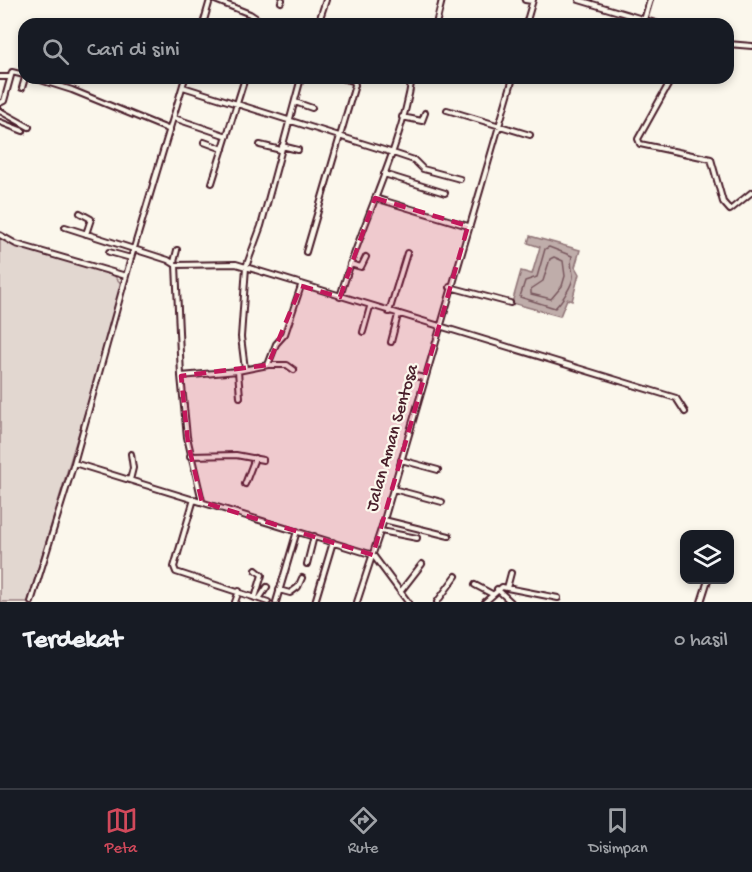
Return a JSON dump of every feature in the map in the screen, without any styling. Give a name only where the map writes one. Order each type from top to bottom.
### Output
[{"type":"street","points":[[205,18],[210,0]]},
{"type":"street","points":[[215,0],[256,18]]},
{"type":"street","points":[[320,18],[326,0]]},
{"type":"street","points":[[438,18],[442,0]]},
{"type":"street","points":[[525,0],[533,1],[528,18]]},
{"type":"street","points":[[579,0],[638,18]]},
{"type":"street","points":[[645,18],[650,0]]},
{"type":"street","points":[[734,44],[752,46]]},
{"type":"street","points":[[0,103],[4,101],[12,71],[18,73]]},
{"type":"street","points":[[0,77],[9,77]]},
{"type":"street","points":[[22,88],[23,84]]},
{"type":"street","points":[[53,84],[170,130]]},
{"type":"street","points":[[31,602],[74,463],[131,258],[184,84]]},
{"type":"street","points":[[212,183],[243,84]]},
{"type":"street","points":[[245,369],[241,337],[246,267],[263,219],[300,84]]},
{"type":"street","points":[[306,252],[355,84]]},
{"type":"street","points":[[340,297],[384,174],[410,84]]},
{"type":"street","name":"Jalan Aman Sentosa","points":[[357,602],[381,531],[450,286],[511,84]]},
{"type":"street","points":[[669,84],[643,130],[639,143],[651,148],[713,160],[723,202],[730,210],[752,192]]},
{"type":"street","points":[[183,87],[390,152],[414,160],[423,169],[460,179]]},
{"type":"street","points":[[295,102],[312,108]]},
{"type":"street","points":[[447,110],[530,135]]},
{"type":"street","points":[[0,111],[29,127]]},
{"type":"street","points":[[402,117],[421,121],[425,114]]},
{"type":"street","points":[[174,118],[227,136]]},
{"type":"street","points":[[0,122],[23,131]]},
{"type":"street","points":[[204,142],[223,148]]},
{"type":"street","points":[[260,145],[297,150]]},
{"type":"street","points":[[384,174],[445,193]]},
{"type":"street","points":[[375,198],[468,226]]},
{"type":"street","points":[[80,213],[91,219],[86,234]]},
{"type":"street","points":[[65,227],[175,264],[234,264],[246,267],[301,286],[676,398],[685,412]]},
{"type":"street","points":[[0,235],[16,244],[126,276]]},
{"type":"street","points":[[177,250],[175,264],[181,376],[190,456],[202,502]]},
{"type":"street","points":[[109,252],[131,258]]},
{"type":"street","points":[[389,312],[407,253]]},
{"type":"street","points":[[350,264],[361,267],[366,257]]},
{"type":"street","points":[[268,365],[276,343],[285,334],[301,286]]},
{"type":"street","points":[[450,286],[510,303]]},
{"type":"street","points":[[363,332],[370,307]]},
{"type":"street","points":[[391,342],[398,315]]},
{"type":"street","points":[[181,376],[238,371],[268,365],[286,365],[294,370]]},
{"type":"street","points":[[238,371],[240,397]]},
{"type":"street","points":[[411,375],[424,378]]},
{"type":"street","points":[[130,480],[133,468],[131,454]]},
{"type":"street","points":[[190,456],[236,455],[263,460]]},
{"type":"street","points":[[244,484],[255,458]]},
{"type":"street","points":[[401,460],[438,470]]},
{"type":"street","points":[[74,463],[373,555],[408,602]]},
{"type":"street","points":[[393,489],[442,502]]},
{"type":"street","points":[[194,499],[174,570],[268,602]]},
{"type":"street","points":[[384,520],[449,536]]},
{"type":"street","points":[[276,602],[297,531]]},
{"type":"street","points":[[381,531],[417,538]]},
{"type":"street","points":[[307,564],[314,536]]},
{"type":"street","points":[[315,602],[333,542]]},
{"type":"street","points":[[401,591],[422,564]]},
{"type":"street","points":[[255,597],[262,575],[256,570]]},
{"type":"street","points":[[505,597],[511,573]]},
{"type":"street","points":[[437,602],[456,576]]},
{"type":"street","points":[[279,590],[290,593],[298,587],[302,578]]},
{"type":"street","points":[[701,602],[706,584]]},
{"type":"street","points":[[474,585],[492,594]]},
{"type":"street","points":[[250,602],[267,587]]},
{"type":"street","points":[[485,602],[497,589],[508,588],[558,598]]},
{"type":"street","points":[[497,589],[511,602]]},
{"type":"street","points":[[235,602],[239,591]]},
{"type":"highlighted area","points":[[375,198],[468,226],[373,555],[202,502],[188,443],[181,376],[268,365],[301,286],[340,297]]},
{"type":"shaded area","points":[[0,236],[13,245],[112,273],[123,286],[28,602],[0,602]]},
{"type":"water","points":[[530,236],[580,250],[575,267],[579,274],[572,301],[567,299],[560,316],[512,303],[521,271],[532,274],[540,247],[528,243]]}]
